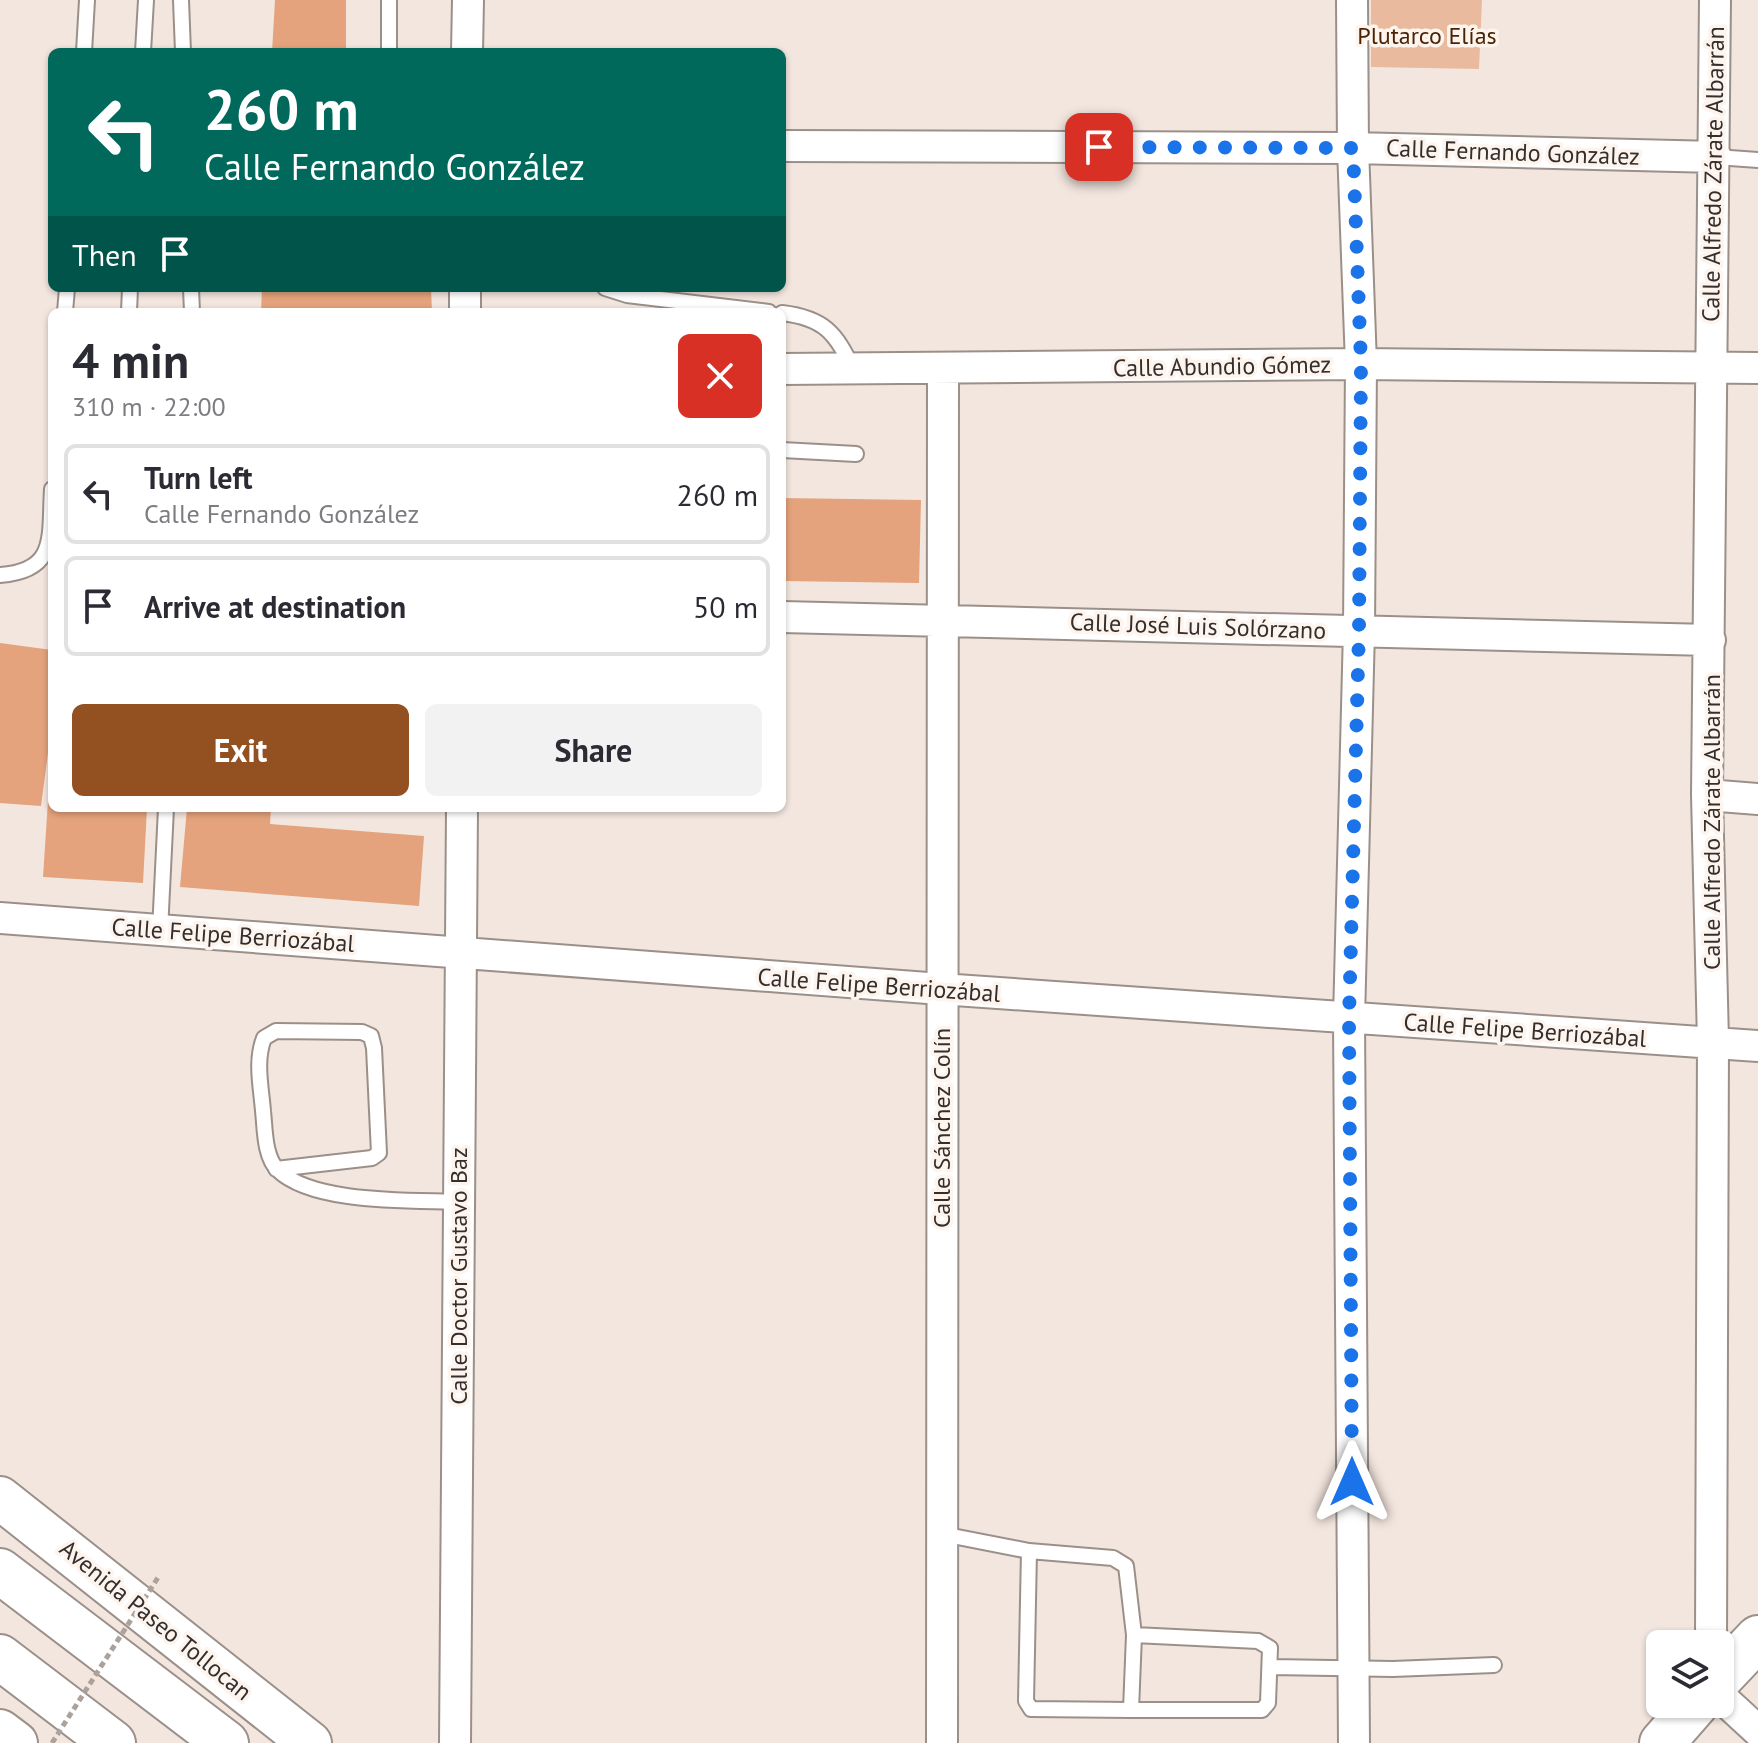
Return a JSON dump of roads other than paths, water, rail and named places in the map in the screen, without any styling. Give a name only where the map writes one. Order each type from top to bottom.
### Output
[{"type":"highway","points":[[0,1571],[226,1743]]},
{"type":"highway","points":[[1734,1663],[1758,1638]]},
{"type":"highway","points":[[0,1657],[113,1743]]},
{"type":"highway","points":[[1662,1743],[1684,1718]]},
{"type":"main road","name":"Avenida Paseo Tollocan","points":[[0,1498],[310,1743]]},
{"type":"main road","points":[[0,1731],[16,1743]]},
{"type":"street","points":[[467,48],[468,0]]},
{"type":"street","points":[[1352,0],[1353,148],[1361,364],[1359,630],[1349,1019],[1354,1743]]},
{"type":"street","name":"Calle Alfredo Zárate Albarrán","points":[[1711,1630],[1713,1041],[1707,795],[1710,368],[1716,157],[1715,0]]},
{"type":"street","name":"Calle Fernando González","points":[[786,146],[1353,148],[1716,157]]},
{"type":"street","name":"Calle Abundio Gómez","points":[[786,369],[1361,364],[1758,368]]},
{"type":"street","name":"Calle Sánchez Colín","points":[[942,1743],[943,370]]},
{"type":"street","name":"Calle José Luis Solórzano","points":[[786,617],[1710,640]]},
{"type":"street","points":[[1707,795],[1758,799]]},
{"type":"street","name":"Calle Doctor Gustavo Baz","points":[[455,1743],[462,812]]},
{"type":"street","name":"Calle Felipe Berriozábal","points":[[0,918],[1349,1019],[1758,1046]]},
{"type":"street","points":[[1734,1709],[1758,1731]]},
{"type":"lane","points":[[84,48],[87,0]]},
{"type":"lane","points":[[143,48],[146,0]]},
{"type":"lane","points":[[181,0],[183,48]]},
{"type":"lane","points":[[389,0],[389,48]]},
{"type":"lane","points":[[1716,157],[1758,160]]},
{"type":"lane","points":[[618,292],[736,308]]},
{"type":"lane","points":[[786,314],[821,323],[839,338],[853,369]]},
{"type":"lane","points":[[786,450],[856,454]]},
{"type":"lane","points":[[0,575],[24,573],[43,559],[48,545]]},
{"type":"lane","points":[[160,931],[166,812]]},
{"type":"lane","points":[[276,1169],[372,1158],[379,1153],[371,1036],[362,1032],[276,1031],[264,1038],[258,1054],[266,1143],[276,1169],[302,1185],[326,1192],[459,1202]]},
{"type":"lane","points":[[942,1534],[1029,1551],[1113,1558],[1126,1566],[1134,1635],[1131,1710]]},
{"type":"lane","points":[[1029,1551],[1026,1701],[1031,1709],[1262,1710],[1268,1703],[1271,1667],[1270,1648],[1265,1642],[1134,1635]]},
{"type":"lane","points":[[1271,1667],[1494,1665]]},
{"type":"park label","name":"Plutarco Elías","points":[[1427,35]]}]
